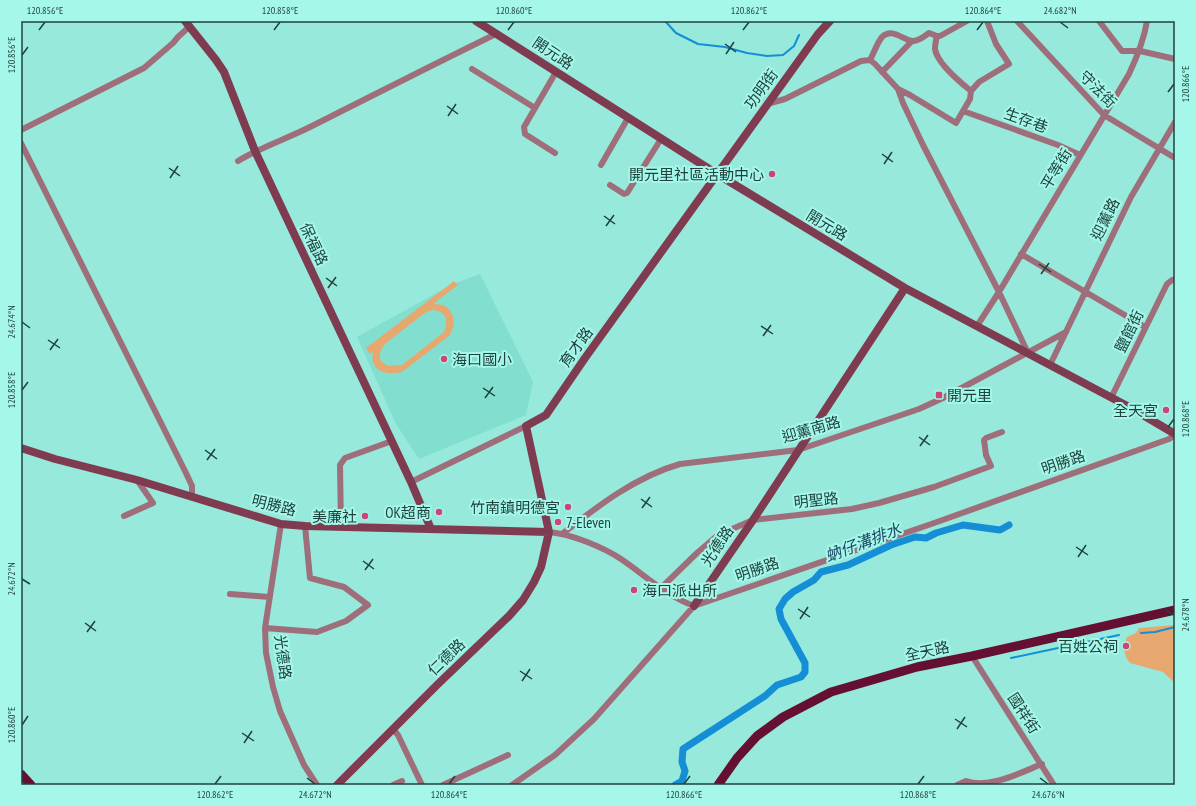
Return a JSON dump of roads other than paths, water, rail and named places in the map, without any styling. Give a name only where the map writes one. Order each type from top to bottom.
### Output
[{"type":"main road","name":"全天路","points":[[718,785],[737,758],[758,736],[782,717],[831,692],[917,667],[1175,610]]},
{"type":"main road","points":[[21,774],[32,785]]},
{"type":"street","name":"開元路","points":[[476,21],[717,174],[905,288],[1028,353],[1175,434]]},
{"type":"street","name":"功明街","points":[[717,174],[818,34],[830,21]]},
{"type":"street","points":[[870,60],[882,38],[886,34],[894,33],[912,41],[919,40],[929,33],[937,36],[967,21]]},
{"type":"street","points":[[898,89],[910,94],[956,123],[970,99],[972,91],[979,82],[1008,64],[996,44],[987,21]]},
{"type":"street","name":"守法街","points":[[1017,21],[1104,115],[1175,158]]},
{"type":"street","points":[[1099,21],[1122,51],[1140,51],[1175,59]]},
{"type":"street","name":"平等街","points":[[977,326],[999,292],[1129,74],[1140,51],[1147,21]]},
{"type":"street","points":[[21,130],[144,68],[173,43],[187,23]]},
{"type":"street","name":"保福路","points":[[187,23],[224,72],[255,151],[411,482],[430,529]]},
{"type":"street","points":[[238,162],[255,151],[305,130],[496,34]]},
{"type":"street","points":[[937,36],[935,49],[939,58],[954,77],[972,91]]},
{"type":"street","points":[[882,72],[912,41]]},
{"type":"street","points":[[767,104],[785,99],[861,61],[870,60]]},
{"type":"street","points":[[870,60],[898,89],[903,103],[923,144],[999,292],[1028,353]]},
{"type":"street","points":[[472,69],[535,108]]},
{"type":"street","points":[[555,153],[525,134],[524,127],[556,72]]},
{"type":"street","name":"生存巷","points":[[963,111],[1058,145],[1080,155]]},
{"type":"street","points":[[601,165],[628,118]]},
{"type":"street","name":"迎薰路","points":[[1050,365],[1131,197],[1175,122]]},
{"type":"street","points":[[610,185],[624,194],[627,193],[661,139]]},
{"type":"street","points":[[21,143],[186,473],[192,486],[192,496]]},
{"type":"street","name":"育才路","points":[[411,482],[546,415],[717,174]]},
{"type":"street","points":[[1021,254],[1145,327]]},
{"type":"street","name":"鹽館街","points":[[1111,398],[1167,284],[1175,279]]},
{"type":"street","name":"光德路","points":[[512,785],[555,755],[594,719],[694,606],[753,520],[905,288]]},
{"type":"street","name":"迎薰南路","points":[[562,534],[608,499],[636,482],[666,468],[680,464],[798,450],[919,409],[943,398],[1066,332]]},
{"type":"street","points":[[526,426],[549,532]]},
{"type":"street","name":"明聖路","points":[[661,588],[697,553],[718,536],[753,520],[852,508],[879,503],[934,487],[991,466],[986,455],[984,440],[1002,432]]},
{"type":"street","name":"明勝路","points":[[21,448],[55,459],[138,480],[281,524],[305,526],[549,532],[562,534],[582,540],[620,558],[661,588],[684,602],[694,606],[1140,450],[1169,439],[1175,434]]},
{"type":"street","points":[[341,527],[340,465],[345,458],[392,441]]},
{"type":"street","points":[[124,516],[153,503],[138,480]]},
{"type":"street","name":"光德路","points":[[281,524],[265,628],[266,653],[280,711],[304,765],[316,785]]},
{"type":"street","points":[[265,628],[317,632],[346,622],[368,605],[344,587],[310,578],[305,526]]},
{"type":"street","name":"仁德路","points":[[337,785],[523,600],[541,567],[549,532]]},
{"type":"street","points":[[230,594],[269,597]]},
{"type":"street","name":"國祥街","points":[[972,656],[1054,785]]},
{"type":"street","points":[[392,729],[398,735],[422,785]]},
{"type":"street","points":[[443,785],[508,754]]},
{"type":"street","points":[[957,785],[966,782],[972,784],[999,781],[1042,764]]},
{"type":"street","points":[[394,785],[402,781]]},
{"type":"waterway","points":[[665,21],[676,33],[698,44],[725,47],[747,53],[767,56],[783,55],[794,46],[799,35]]},
{"type":"waterway","name":"蚋仔溝排水","points":[[675,785],[682,781],[685,771],[682,762],[683,749],[765,696],[777,685],[801,677],[805,672],[805,663],[781,619],[779,609],[785,599],[793,592],[814,580],[821,572],[848,565],[891,545],[915,537],[926,538],[936,533],[963,525],[1000,530],[1009,525]]},
{"type":"waterway","points":[[1141,633],[1155,632],[1175,627]]},
{"type":"waterway","points":[[1011,658],[1119,635]]},
{"type":"place","name":"開元里社區活動中心","points":[[772,174]]},
{"type":"place","name":"海口國小","points":[[444,359]]},
{"type":"place","name":"開元里","points":[[939,395]]},
{"type":"place","name":"全天宮","points":[[1166,410]]},
{"type":"place","name":"竹南鎮明德宮","points":[[568,507]]},
{"type":"place","name":"OK超商","points":[[439,512]]},
{"type":"place","name":"美廉社","points":[[365,516]]},
{"type":"place","name":"7-Eleven","points":[[558,522]]},
{"type":"place","name":"海口派出所","points":[[634,590]]},
{"type":"place","name":"百姓公祠","points":[[1126,646]]}]
